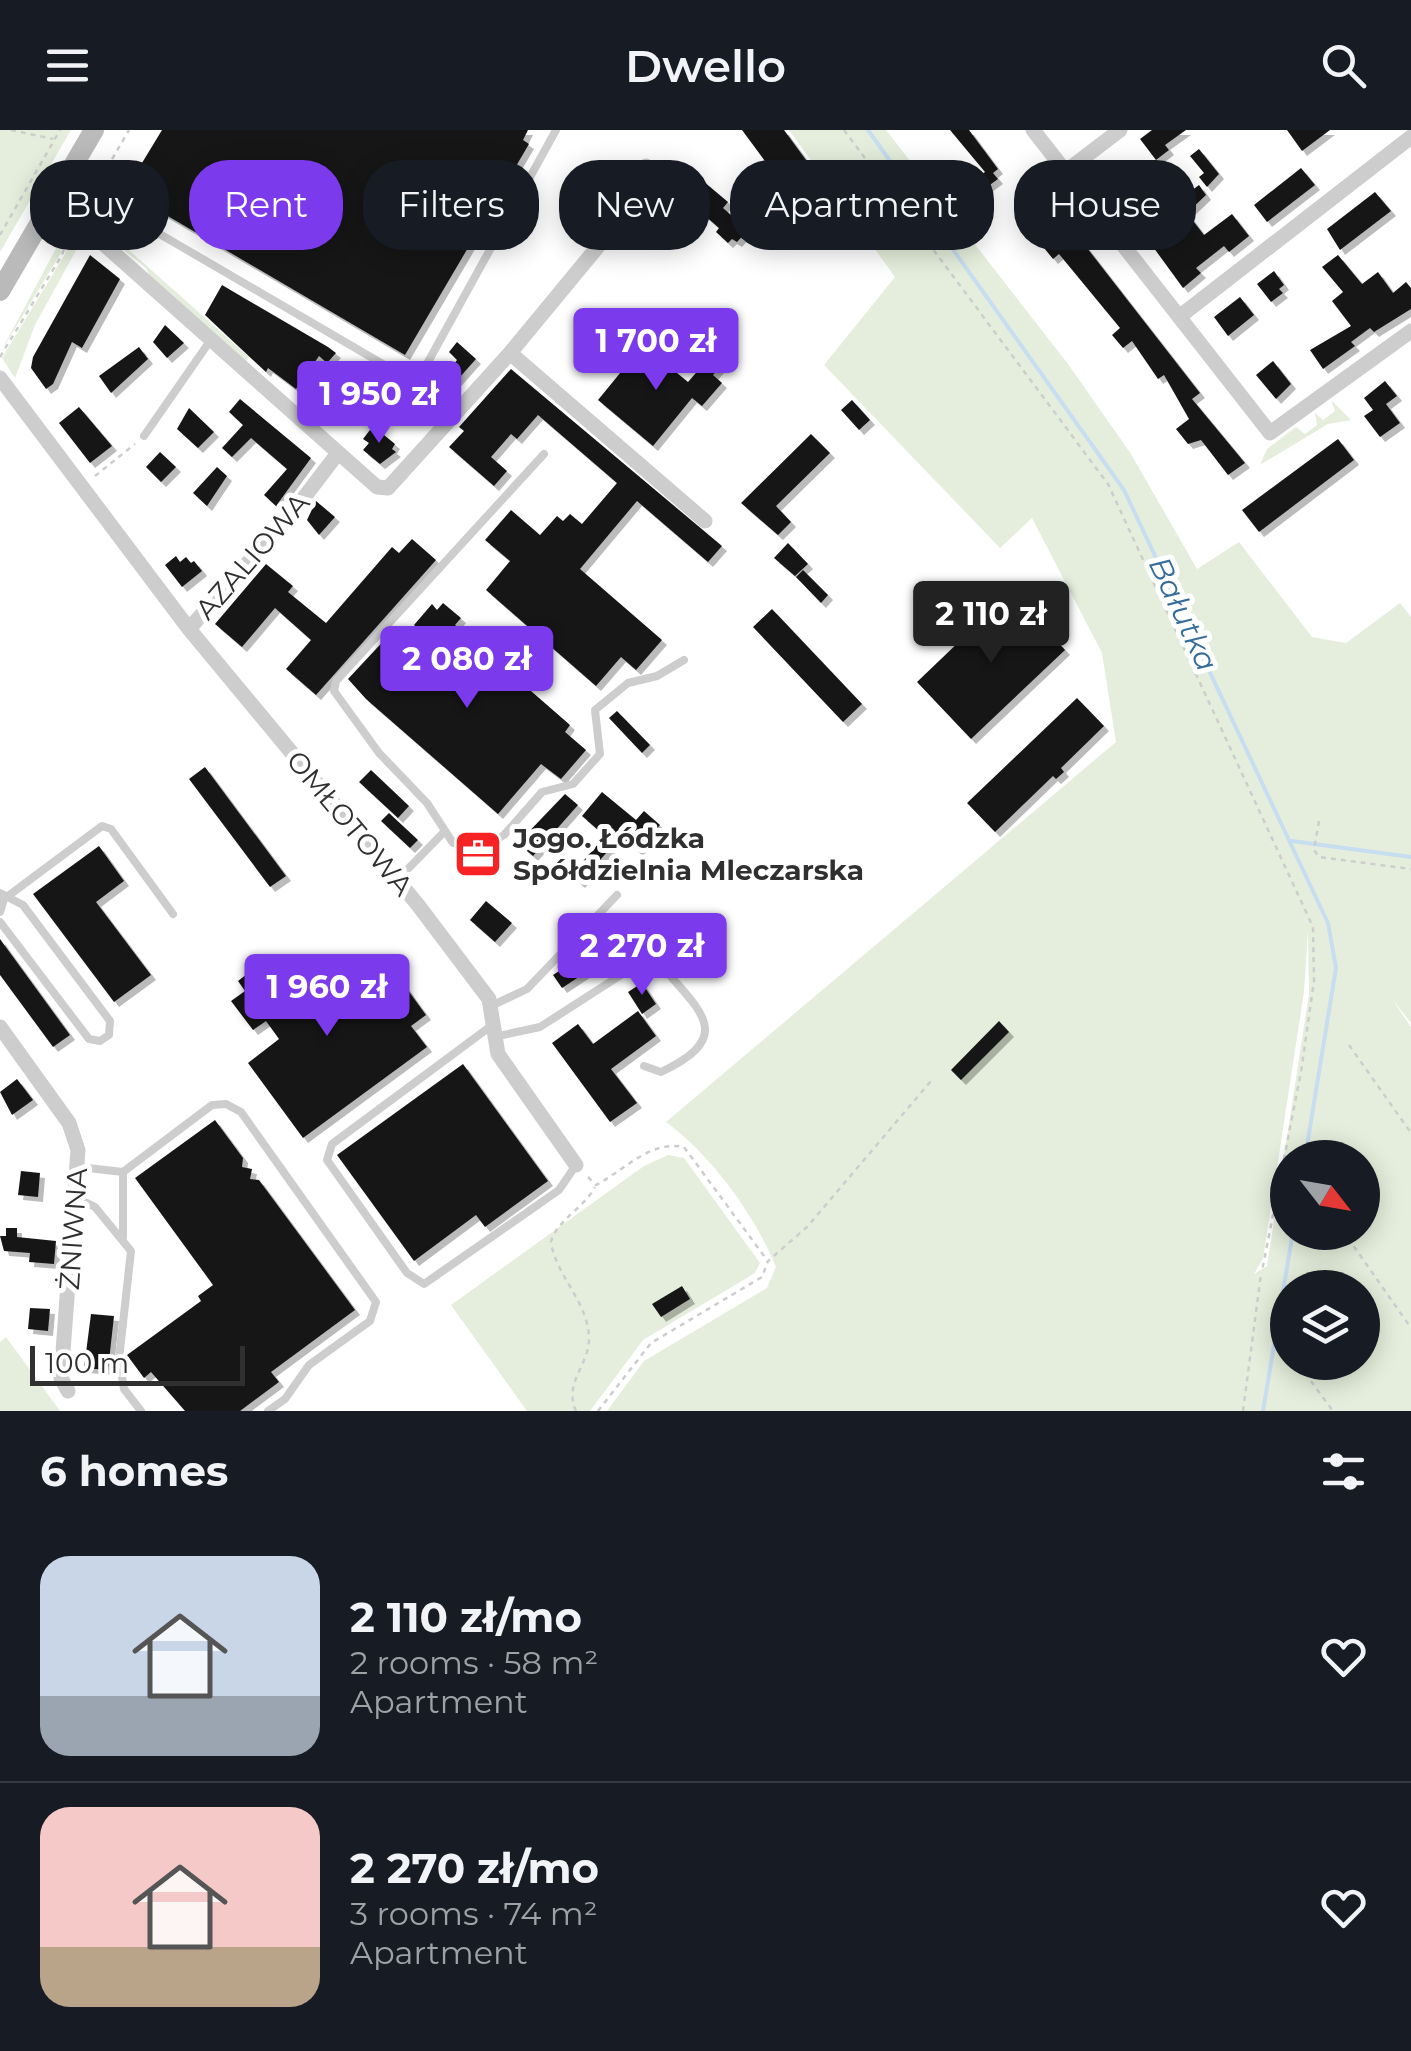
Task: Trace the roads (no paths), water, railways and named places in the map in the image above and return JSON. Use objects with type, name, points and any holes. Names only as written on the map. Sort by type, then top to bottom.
[{"type":"street","points":[[77,160],[94,130]]},
{"type":"street","points":[[1033,130],[1056,160]]},
{"type":"street","points":[[1081,160],[1120,130]]},
{"type":"street","points":[[1179,318],[1411,137]]},
{"type":"street","points":[[0,291],[30,240]]},
{"type":"street","points":[[111,250],[338,453],[378,487],[388,488],[595,250]]},
{"type":"street","points":[[1126,250],[1270,433],[1411,332]]},
{"type":"street","points":[[510,352],[705,521]]},
{"type":"street","name":"OMŁOTOWA","points":[[0,378],[190,629],[397,880],[490,1006],[498,1054],[576,1165]]},
{"type":"street","name":"AZALIOWA","points":[[190,629],[338,453]]},
{"type":"street","name":"ŻNIWNA","points":[[0,1028],[69,1123],[79,1167],[61,1378],[68,1391]]},
{"type":"lane","points":[[169,239],[405,377],[422,371],[556,130]]},
{"type":"lane","points":[[144,436],[211,340]]},
{"type":"lane","points":[[544,454],[334,686],[334,691],[371,743],[427,803],[453,843],[470,850],[488,848],[542,792],[573,784],[600,754],[595,710],[628,683],[657,676],[684,660]]},
{"type":"lane","points":[[0,912],[2,896],[106,826],[174,914]]},
{"type":"lane","points":[[397,880],[444,832]]},
{"type":"lane","points":[[0,922],[88,1038],[100,1041],[109,1035],[110,1021],[23,905],[2,896]]},
{"type":"lane","points":[[490,1006],[527,989],[617,896]]},
{"type":"lane","points":[[576,1165],[558,1190],[424,1284],[407,1274],[326,1160],[332,1144],[493,1031],[540,1027],[645,961],[659,964],[704,1014],[708,1030],[702,1044],[686,1060],[660,1072],[644,1066]]},
{"type":"lane","points":[[79,1167],[123,1172],[212,1105],[234,1107],[376,1302],[370,1321],[309,1365],[285,1398],[268,1411]]},
{"type":"lane","points":[[123,1172],[123,1238]]},
{"type":"lane","points":[[77,1198],[95,1207],[131,1251],[120,1351],[121,1382],[141,1411]]},
{"type":"waterway","name":"Bałutka","points":[[868,130],[1124,490],[1328,923],[1336,968],[1308,1140]]},
{"type":"waterway","points":[[1292,841],[1411,857]]},
{"type":"waterway","name":"Bałutka","points":[[1263,1411],[1290,1250]]},
{"type":"place","name":"Jogo. Łódzka Spółdzielnia Mleczarska","points":[[478,854]]}]
